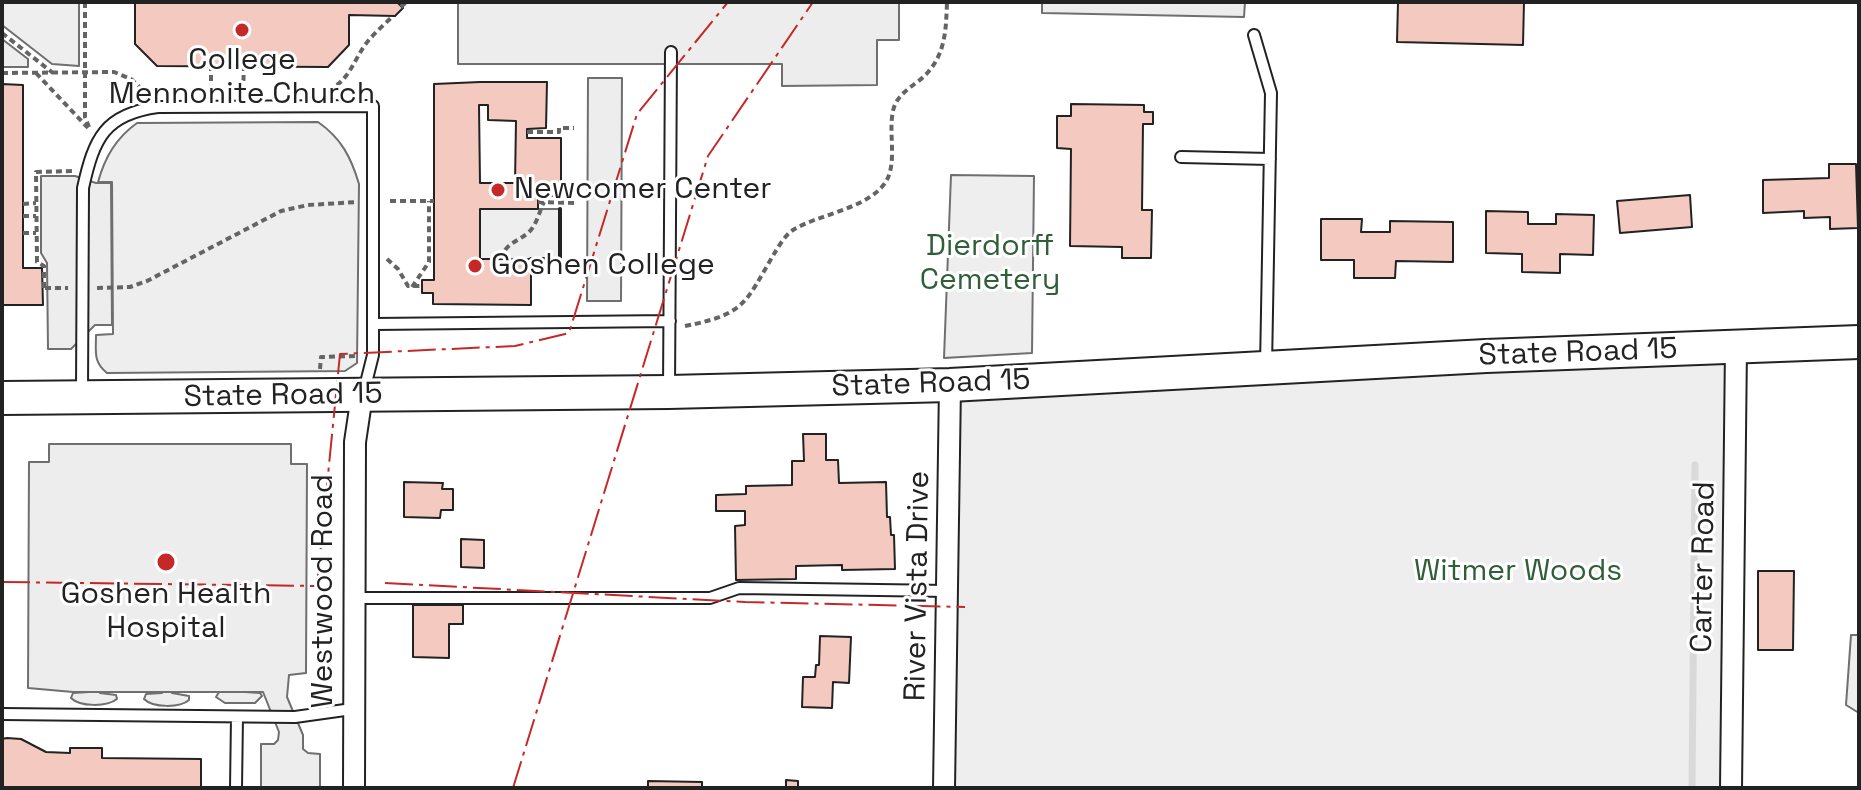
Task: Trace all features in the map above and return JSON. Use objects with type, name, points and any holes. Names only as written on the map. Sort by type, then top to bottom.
[{"type":"main road","name":"State Road 15","points":[[2,398],[669,392],[950,385],[1859,342]]},
{"type":"street","name":"Carter Road","points":[[1731,788],[1736,347]]},
{"type":"street","name":"River Vista Drive","points":[[944,788],[950,385]]},
{"type":"street","name":"Westwood Road","points":[[354,788],[355,442],[362,395]]},
{"type":"lane","points":[[1254,35],[1271,93],[1266,368]]},
{"type":"lane","points":[[669,392],[671,52]]},
{"type":"lane","points":[[82,398],[83,188],[88,164],[98,141],[114,120],[135,110],[158,107],[373,106],[373,355],[362,395]]},
{"type":"lane","points":[[1181,157],[1270,159]]},
{"type":"lane","points":[[374,324],[670,325]]},
{"type":"lane","points":[[353,598],[710,598],[739,588],[948,591]]},
{"type":"lane","points":[[2,714],[295,717],[352,709]]},
{"type":"lane","points":[[236,788],[237,717]]},
{"type":"path","points":[[85,2],[85,117],[90,130]]},
{"type":"path","points":[[670,325],[707,321],[737,309],[749,299],[790,232],[866,199],[886,181],[890,169],[896,100],[928,73],[936,61],[945,42],[947,2]]},
{"type":"path","points":[[316,91],[339,85],[366,43],[393,16]]},
{"type":"path","points":[[2,33],[53,73]]},
{"type":"path","points":[[211,66],[211,91],[222,91]]},
{"type":"path","points":[[232,91],[243,91],[244,66]]},
{"type":"path","points":[[2,73],[123,74],[145,92]]},
{"type":"path","points":[[36,73],[90,130]]},
{"type":"path","points":[[136,95],[153,90]]},
{"type":"path","points":[[90,130],[100,118]]},
{"type":"path","points":[[527,132],[559,132],[559,128],[574,128]]},
{"type":"path","points":[[75,157],[72,172],[36,172],[37,262],[44,266],[43,288],[130,287],[281,211],[308,205],[432,201],[429,262],[412,287]]},
{"type":"path","points":[[501,259],[504,249],[528,233],[537,222],[541,202],[574,203]]},
{"type":"path","points":[[23,204],[36,203]]},
{"type":"path","points":[[23,216],[36,216]]},
{"type":"path","points":[[23,233],[36,233]]},
{"type":"path","points":[[386,257],[398,269],[405,284],[422,286]]},
{"type":"path","points":[[320,372],[321,357],[359,356]]},
{"type":"green space","points":[[2,2],[79,2],[79,66],[52,64],[2,25]]},
{"type":"green space","points":[[2,39],[28,59],[28,67],[2,67]]},
{"type":"green space","points":[[318,122],[344,149],[359,184],[357,363],[345,371],[107,373],[97,361],[96,335],[113,334],[112,182],[98,182],[117,142],[137,123]]},
{"type":"green space","name":"Dierdorff Cemetery","points":[[951,175],[1034,176],[1032,353],[944,358]]},
{"type":"green space","points":[[480,209],[560,209],[560,259],[480,259]]},
{"type":"green space","name":"Witmer Woods","points":[[1736,347],[1731,788],[944,788],[950,385]]},
{"type":"green space","points":[[89,499],[100,500],[100,693],[116,695],[117,699],[94,705],[71,698],[73,693],[89,692]]},
{"type":"green space","points":[[246,499],[245,692],[260,693],[262,696],[255,703],[225,703],[216,697],[219,692],[234,692]]},
{"type":"green space","points":[[162,500],[173,500],[172,693],[189,696],[185,703],[166,706],[144,699],[146,694],[162,693]]},
{"type":"green space","points":[[1851,635],[1859,635],[1859,713],[1846,705]]},
{"type":"shaded area","points":[[458,2],[899,2],[899,40],[877,40],[877,85],[782,86],[782,64],[458,64]]},
{"type":"shaded area","points":[[1042,2],[1245,2],[1244,17],[1042,13]]},
{"type":"shaded area","points":[[588,78],[622,78],[621,301],[587,301]]},
{"type":"shaded area","points":[[41,176],[75,176],[96,183],[111,183],[112,325],[95,325],[71,349],[48,349],[47,263],[41,253]]},
{"type":"shaded area","name":"Goshen Health Hospital","points":[[49,444],[291,444],[291,464],[307,464],[306,673],[289,675],[287,697],[303,735],[303,749],[308,753],[320,754],[320,788],[261,788],[261,744],[274,744],[279,732],[263,692],[73,692],[28,688],[29,462],[49,462]]},
{"type":"building","name":"College Mennonite Church","points":[[135,2],[397,2],[403,8],[395,16],[349,15],[349,45],[328,67],[157,66],[135,44]]},
{"type":"building","points":[[1398,2],[1524,2],[1523,45],[1397,42]]},
{"type":"building","name":"Newcomer Center","points":[[547,82],[546,128],[527,129],[527,138],[561,138],[561,196],[538,196],[538,209],[480,209],[480,259],[531,259],[531,305],[433,304],[433,293],[422,293],[422,280],[434,280],[434,84]],"holes":[[[479,105],[488,105],[488,120],[516,121],[515,183],[480,183]]]},
{"type":"building","points":[[2,84],[23,85],[23,268],[42,268],[43,305],[2,305]]},
{"type":"building","points":[[1071,104],[1144,105],[1144,112],[1153,112],[1153,124],[1143,124],[1142,210],[1152,210],[1151,258],[1122,258],[1122,247],[1070,246],[1071,149],[1057,148],[1057,116],[1071,116]]},
{"type":"building","points":[[1829,164],[1856,164],[1858,228],[1830,229],[1830,217],[1804,218],[1804,211],[1763,213],[1763,180],[1829,178]]},
{"type":"building","points":[[1690,195],[1692,227],[1620,233],[1617,201]]},
{"type":"building","points":[[1486,211],[1528,212],[1528,224],[1556,224],[1556,214],[1594,215],[1593,255],[1560,254],[1560,273],[1522,272],[1522,254],[1486,253]]},
{"type":"building","points":[[1321,219],[1362,219],[1361,232],[1390,232],[1390,221],[1453,222],[1453,262],[1396,261],[1395,278],[1354,278],[1354,260],[1321,260]]},
{"type":"building","points":[[803,434],[826,434],[826,460],[838,460],[839,483],[886,482],[887,517],[890,517],[891,535],[894,535],[895,569],[842,570],[842,565],[796,566],[796,579],[736,580],[735,526],[745,525],[745,511],[716,511],[716,495],[746,494],[746,486],[792,485],[792,461],[804,461]]},
{"type":"building","points":[[404,482],[443,483],[442,489],[453,489],[453,510],[441,510],[440,518],[404,517]]},
{"type":"building","points":[[461,539],[484,540],[484,568],[461,567]]},
{"type":"building","points":[[1758,571],[1794,571],[1793,650],[1758,650]]},
{"type":"building","points":[[413,605],[463,605],[463,624],[449,624],[449,658],[413,657]]},
{"type":"building","points":[[820,636],[851,637],[849,683],[833,682],[832,708],[802,707],[803,677],[815,677],[816,665],[819,665]]},
{"type":"building","points":[[2,739],[21,739],[46,752],[70,753],[70,748],[102,748],[102,758],[201,759],[201,788],[2,788]]},
{"type":"building","points":[[786,780],[798,781],[798,788],[786,788]]},
{"type":"building","points":[[648,781],[702,782],[702,788],[648,788]]},
{"type":"waterway","points":[[1692,788],[1695,465]]},
{"type":"wall","points":[[531,259],[560,259],[560,209]]},
{"type":"power","points":[[2,582],[317,586],[340,354],[515,346],[569,333],[637,114],[728,2]]},
{"type":"power","points":[[513,788],[708,156],[813,2]]},
{"type":"power","points":[[385,583],[745,602],[965,607]]},
{"type":"place","name":"College Mennonite Church","points":[[242,30]]},
{"type":"place","name":"Newcomer Center","points":[[498,190]]},
{"type":"place","name":"Goshen College","points":[[475,266]]},
{"type":"place","name":"Goshen Health Hospital","points":[[166,562]]}]
